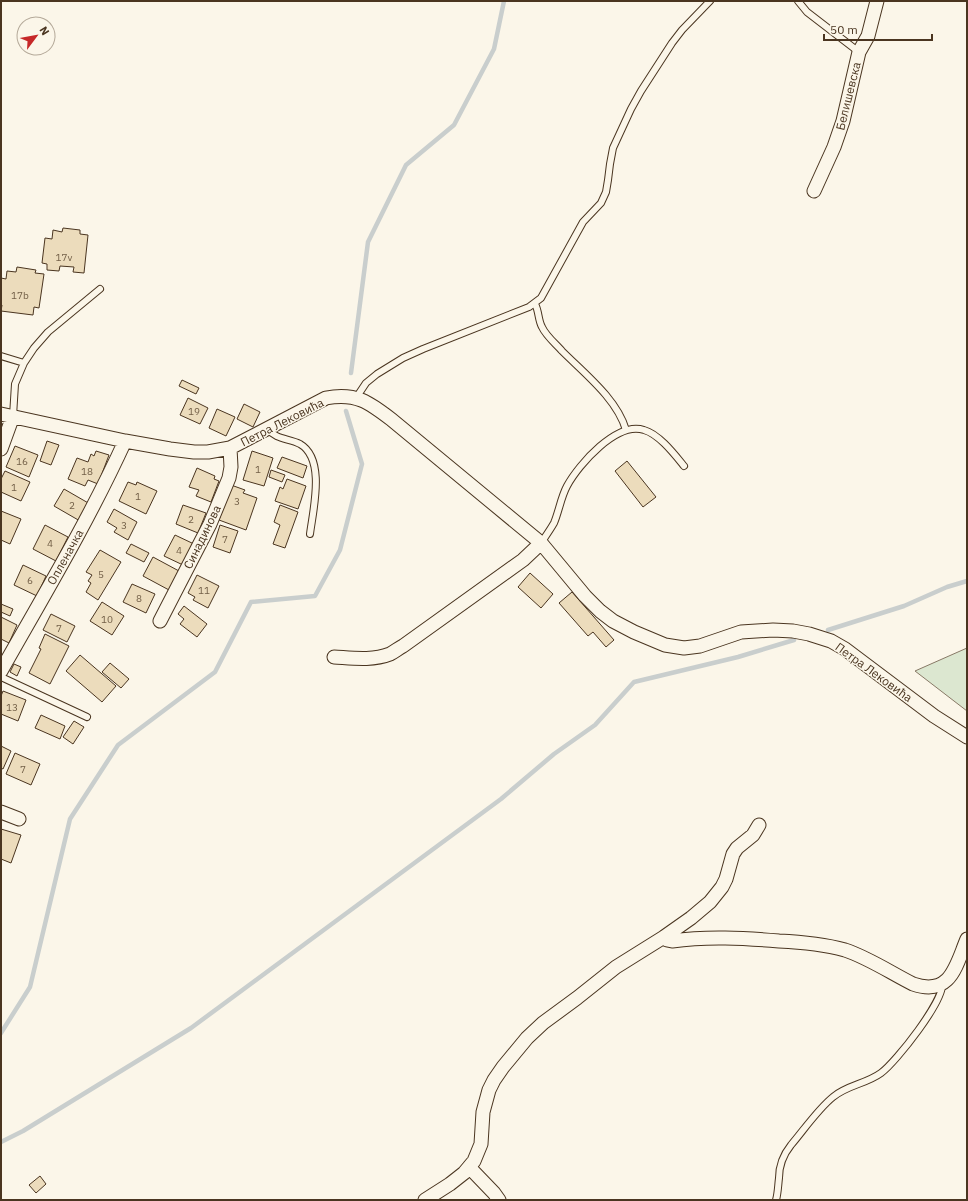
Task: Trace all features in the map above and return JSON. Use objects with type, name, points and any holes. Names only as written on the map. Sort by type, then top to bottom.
[{"type":"street","name":"Белишевска","points":[[814,191],[834,147],[843,120],[859,52],[868,36],[877,1]]},
{"type":"street","name":"Петра Лековића","points":[[7,415],[170,450],[208,452],[230,448],[326,398],[336,396],[356,398],[371,404],[392,420],[541,544],[585,596],[613,621],[665,645],[684,648],[700,646],[741,632],[773,630],[793,631],[832,641],[845,649],[934,716],[967,736]]},
{"type":"street","points":[[1,449],[7,415]]},
{"type":"street","name":"Опленачка","points":[[1,671],[66,556],[110,473],[125,441]]},
{"type":"street","name":"Синадинова","points":[[160,621],[210,524],[229,478],[232,458],[230,448]]},
{"type":"street","points":[[334,656],[363,658],[390,654],[522,560],[541,544]]},
{"type":"street","points":[[1,812],[19,819]]},
{"type":"street","points":[[425,1200],[450,1184],[469,1167],[478,1154],[481,1144],[483,1112],[489,1090],[494,1080],[512,1055],[527,1038],[543,1023],[577,998],[616,966],[664,937],[691,918],[717,895],[726,879],[733,854],[752,835],[759,825]]},
{"type":"street","points":[[664,937],[667,940],[701,938],[775,940],[827,946],[860,956],[913,984],[928,987],[942,983],[953,973],[967,940]]},
{"type":"street","points":[[469,1167],[499,1200]]},
{"type":"lane","points":[[356,398],[366,383],[377,374],[403,358],[424,348],[529,307],[541,298],[550,279],[583,222],[601,203],[606,192],[614,148],[641,91],[672,43],[710,1]]},
{"type":"lane","points":[[798,1],[807,12],[859,52]]},
{"type":"lane","points":[[7,415],[15,384],[24,363],[34,348],[48,332],[100,289]]},
{"type":"lane","points":[[535,304],[538,309],[542,328],[555,344],[608,397],[619,412],[626,430]]},
{"type":"lane","points":[[1,356],[24,363]]},
{"type":"lane","points":[[268,429],[276,437],[301,445],[309,452],[314,460],[317,479],[310,534]]},
{"type":"lane","points":[[541,544],[554,522],[562,497],[574,474],[594,451],[618,433],[626,430],[645,430],[655,436],[684,466]]},
{"type":"lane","points":[[1,677],[87,717]]},
{"type":"lane","points":[[776,1200],[779,1187],[779,1169],[785,1152],[832,1098],[841,1091],[872,1079],[881,1073],[900,1055],[909,1044],[941,992],[942,983]]},
{"type":"green space","points":[[967,648],[967,711],[915,671]]},
{"type":"building","points":[[63,228],[80,230],[80,234],[88,235],[84,273],[73,272],[74,267],[60,266],[59,271],[47,270],[47,264],[42,263],[45,238],[52,239],[53,230],[62,232]]},
{"type":"building","points":[[17,267],[36,270],[35,273],[44,274],[39,308],[34,307],[33,315],[1,311],[1,278],[6,279],[7,271],[16,272]]},
{"type":"building","points":[[182,380],[199,388],[196,394],[179,386]]},
{"type":"building","points":[[188,398],[208,408],[200,424],[180,415]]},
{"type":"building","points":[[244,404],[260,412],[253,427],[237,419]]},
{"type":"building","points":[[217,409],[235,417],[226,436],[209,428]]},
{"type":"building","points":[[47,441],[59,445],[51,465],[40,461]]},
{"type":"building","points":[[15,446],[38,455],[29,477],[6,467]]},
{"type":"building","points":[[96,451],[109,455],[98,484],[88,480],[85,486],[68,479],[77,458],[88,462],[91,454],[94,456]]},
{"type":"building","points":[[252,451],[273,458],[264,486],[243,480]]},
{"type":"building","points":[[282,457],[307,466],[303,478],[277,468]]},
{"type":"building","points":[[627,461],[656,497],[643,507],[615,471]]},
{"type":"building","points":[[197,468],[215,476],[214,479],[219,481],[211,502],[196,496],[199,490],[189,487]]},
{"type":"building","points":[[271,470],[285,475],[282,482],[269,477]]},
{"type":"building","points":[[5,471],[30,482],[21,501],[1,492],[1,479]]},
{"type":"building","points":[[287,479],[306,486],[298,509],[275,501],[280,487],[283,489]]},
{"type":"building","points":[[128,482],[136,485],[137,482],[157,491],[146,514],[119,501]]},
{"type":"building","points":[[231,485],[245,490],[243,493],[257,498],[246,530],[219,520]]},
{"type":"building","points":[[64,489],[90,504],[80,521],[54,506]]},
{"type":"building","points":[[183,505],[206,513],[198,533],[176,524]]},
{"type":"building","points":[[280,505],[298,512],[285,548],[273,544],[280,525],[274,522]]},
{"type":"building","points":[[114,509],[137,522],[128,540],[114,532],[117,528],[107,522]]},
{"type":"building","points":[[1,511],[21,519],[10,544],[1,540]]},
{"type":"building","points":[[45,525],[68,537],[56,561],[33,549]]},
{"type":"building","points":[[220,525],[238,531],[230,553],[213,547]]},
{"type":"building","points":[[175,535],[194,544],[183,565],[164,556]]},
{"type":"building","points":[[131,544],[149,553],[144,562],[126,553]]},
{"type":"building","points":[[100,550],[121,562],[98,600],[86,592],[91,583],[88,581],[92,575],[86,572]]},
{"type":"building","points":[[153,557],[179,571],[169,590],[143,576]]},
{"type":"building","points":[[23,565],[46,576],[37,596],[14,585]]},
{"type":"building","points":[[530,573],[553,594],[541,608],[518,587]]},
{"type":"building","points":[[197,575],[219,586],[208,608],[193,600],[195,597],[188,593]]},
{"type":"building","points":[[132,584],[155,594],[146,613],[123,602]]},
{"type":"building","points":[[572,592],[614,640],[606,647],[593,632],[588,636],[559,603]]},
{"type":"building","points":[[102,602],[124,616],[112,635],[90,621]]},
{"type":"building","points":[[1,604],[13,609],[10,616],[1,612]]},
{"type":"building","points":[[184,606],[207,624],[197,637],[180,624],[184,619],[178,614]]},
{"type":"building","points":[[51,614],[75,626],[67,642],[43,630]]},
{"type":"building","points":[[1,617],[17,625],[9,643],[1,639]]},
{"type":"building","points":[[45,634],[69,646],[50,684],[29,673],[41,649],[39,648]]},
{"type":"building","points":[[80,655],[116,686],[102,702],[66,671]]},
{"type":"building","points":[[110,663],[129,679],[121,688],[102,672]]},
{"type":"building","points":[[14,664],[21,667],[17,676],[10,672]]},
{"type":"building","points":[[3,691],[26,700],[18,721],[1,714],[1,696]]},
{"type":"building","points":[[41,715],[65,726],[60,739],[35,728]]},
{"type":"building","points":[[74,721],[84,727],[73,744],[63,737]]},
{"type":"building","points":[[1,746],[11,751],[3,769],[1,768]]},
{"type":"building","points":[[15,753],[40,764],[31,785],[6,774]]},
{"type":"building","points":[[1,829],[21,835],[11,863],[1,859]]},
{"type":"building","points":[[40,1176],[46,1184],[36,1193],[29,1185]]},
{"type":"waterway","points":[[351,373],[368,242],[406,165],[454,125],[494,49],[504,1]]},
{"type":"waterway","points":[[1,1033],[30,987],[70,819],[118,745],[215,672],[251,602],[315,596],[340,550],[362,464],[346,411]]},
{"type":"waterway","points":[[828,630],[904,606],[947,587],[967,581]]},
{"type":"waterway","points":[[1,1142],[23,1131],[191,1028],[501,799],[554,754],[595,725],[634,682],[738,657],[794,640]]}]
